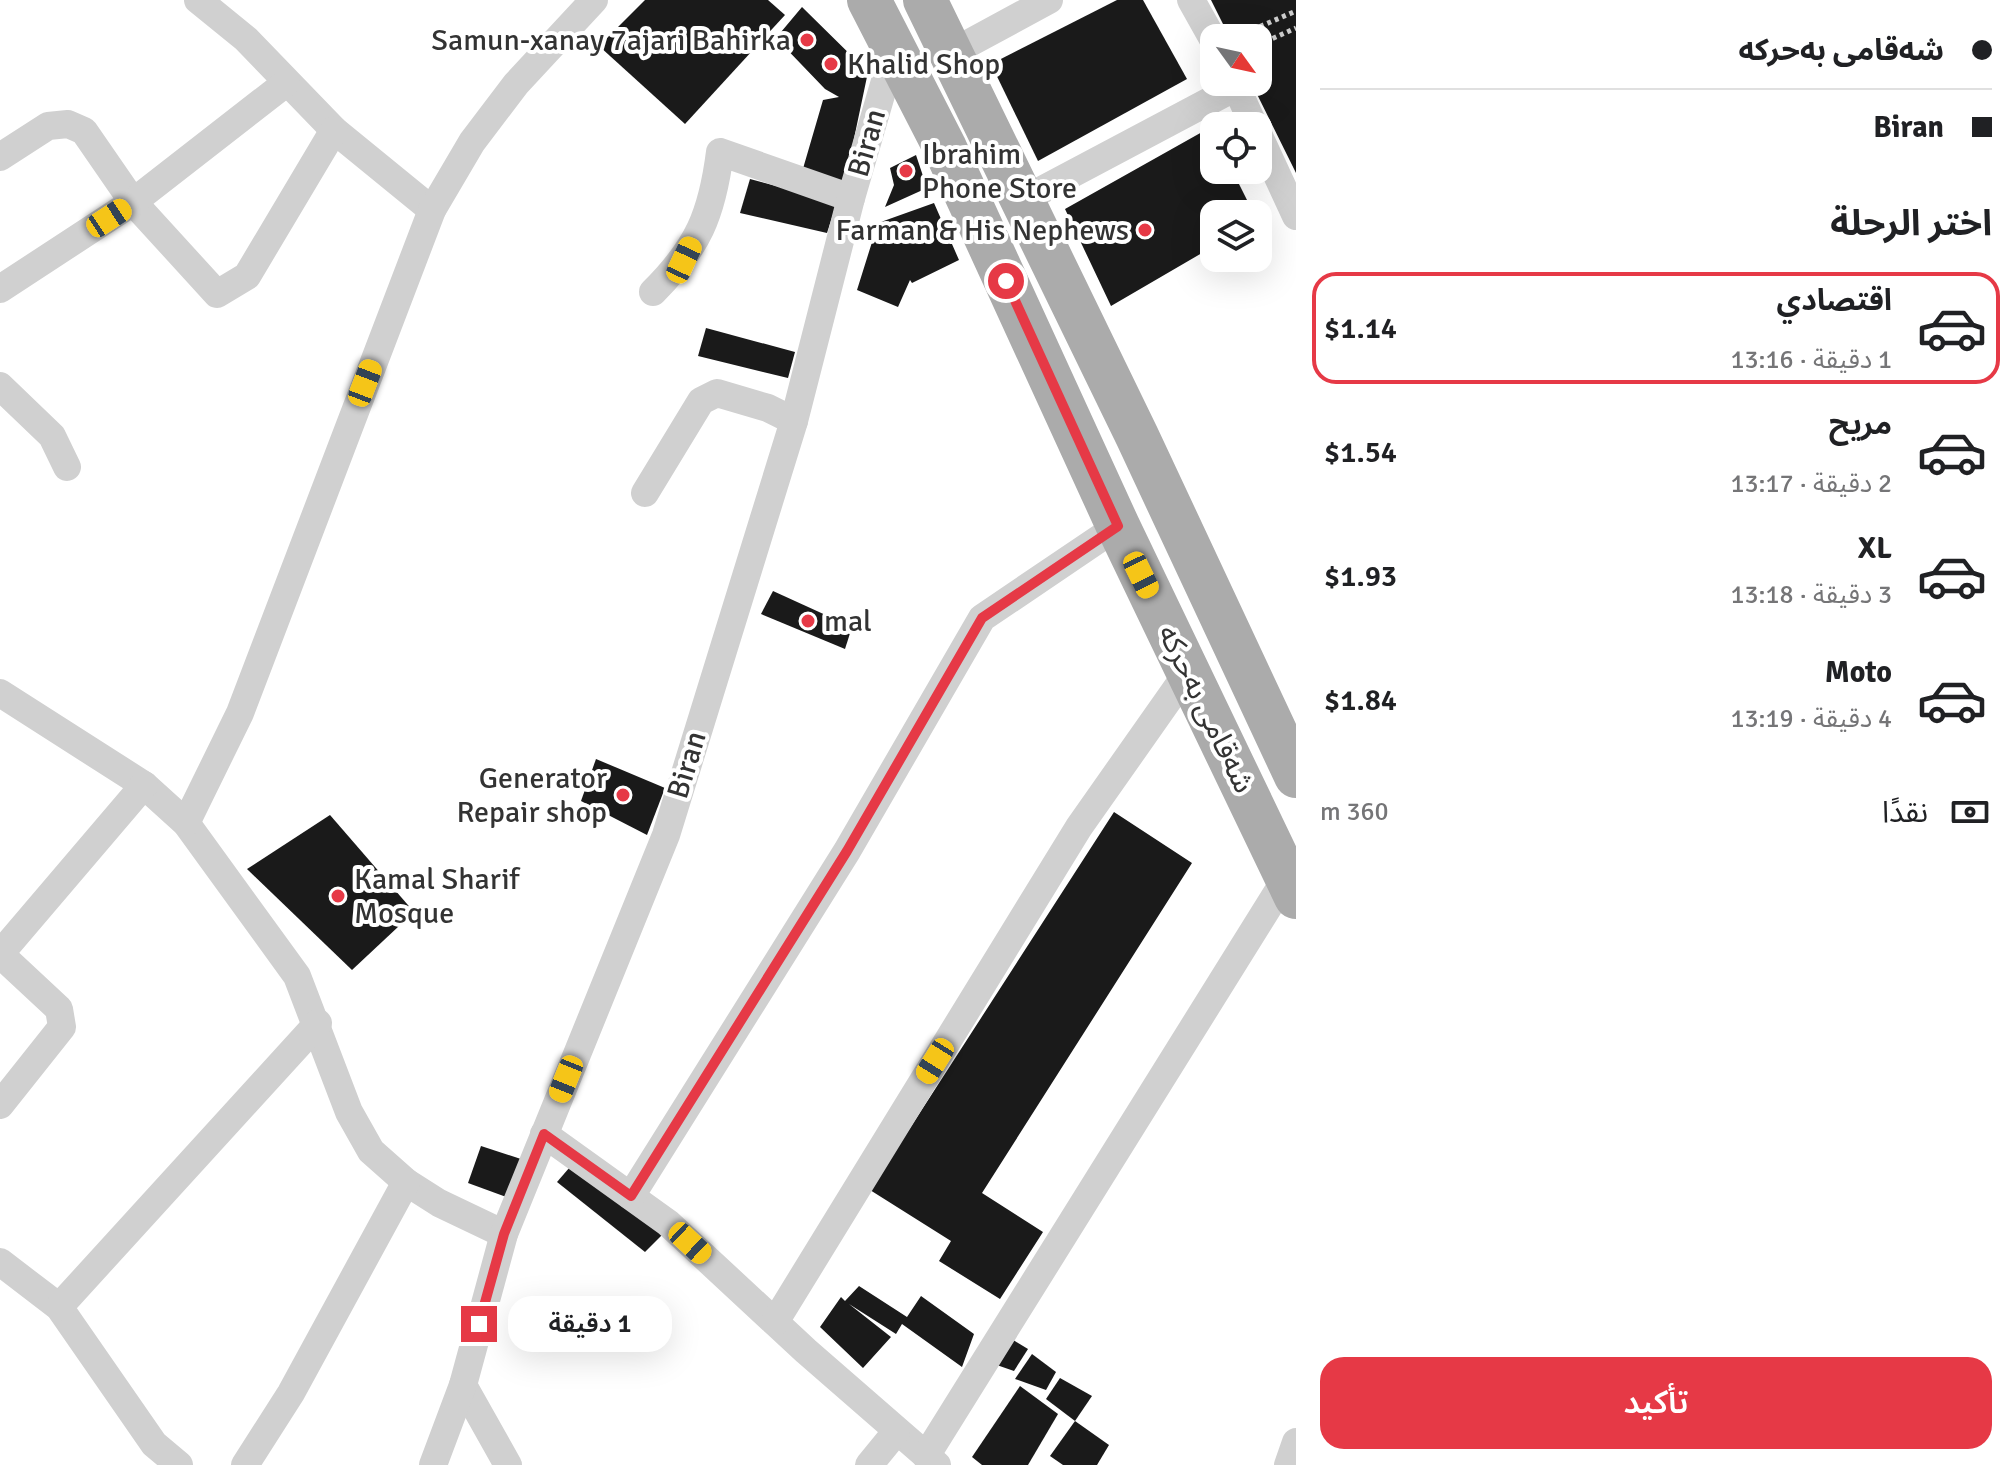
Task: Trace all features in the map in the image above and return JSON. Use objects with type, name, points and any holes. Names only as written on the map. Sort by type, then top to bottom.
[{"type":"main road","name":"شەقامی بەحرکە","points":[[869,0],[944,146],[1118,526],[1291,887]]},
{"type":"main road","name":"شەقامی بەحرکە","points":[[925,0],[1291,752]]},
{"type":"main road","points":[[944,146],[958,150],[974,148],[983,142],[987,122]]},
{"type":"street","points":[[198,0],[246,39],[334,130],[432,210]]},
{"type":"street","points":[[186,823],[240,713],[432,210],[481,130],[516,84],[594,0]]},
{"type":"street","points":[[951,53],[1049,0]]},
{"type":"street","points":[[1191,0],[1204,24]]},
{"type":"street","name":"Biran","points":[[433,1465],[463,1385],[504,1234],[666,835],[794,421],[851,198],[894,50]]},
{"type":"street","points":[[0,289],[133,202],[286,83]]},
{"type":"street","points":[[1023,200],[1215,96]]},
{"type":"street","points":[[0,157],[48,126],[68,124],[84,131],[133,202],[217,294],[247,276],[334,130]]},
{"type":"street","points":[[653,292],[684,260],[714,197],[720,152],[851,198]]},
{"type":"street","points":[[1272,161],[1293,202]]},
{"type":"street","points":[[0,386],[52,436],[67,467]]},
{"type":"street","points":[[645,493],[701,401],[717,393],[768,408],[794,421]]},
{"type":"street","points":[[631,1196],[847,851],[982,618],[1118,526]]},
{"type":"street","points":[[775,1322],[1079,827],[1188,672]]},
{"type":"street","points":[[0,693],[144,785],[186,823],[297,976],[318,1023],[349,1112],[371,1151],[406,1182],[439,1203],[504,1234]]},
{"type":"street","points":[[0,1105],[62,1027],[59,1009],[0,954],[144,785]]},
{"type":"street","points":[[544,1134],[668,1223],[931,1461],[1291,887]]},
{"type":"street","points":[[59,1307],[318,1023]]},
{"type":"street","points":[[245,1465],[291,1393],[406,1182]]},
{"type":"street","points":[[0,1262],[59,1307],[154,1444],[179,1465]]},
{"type":"street","points":[[463,1385],[508,1465]]},
{"type":"street","points":[[869,1465],[896,1432]]},
{"type":"street","points":[[1288,1465],[1296,1442]]},
{"type":"path","points":[[1266,24],[1296,11]]},
{"type":"path","points":[[1272,39],[1296,28]]},
{"type":"building","points":[[645,0],[768,0],[785,15],[685,124],[599,46]]},
{"type":"building","points":[[1117,0],[1143,0],[1187,79],[1038,161],[991,64]]},
{"type":"building","points":[[1211,0],[1296,0],[1296,173],[1272,124],[1272,112],[1266,112],[1258,96],[1272,96],[1272,24],[1223,24]]},
{"type":"building","points":[[802,7],[868,72],[844,186],[802,172],[823,100],[839,97],[825,89],[776,38]]},
{"type":"building","name":"Farman & His Nephews","points":[[1200,133],[1200,184],[1239,184],[1247,200],[1200,200],[1200,254],[1111,306],[1065,209]]},
{"type":"building","points":[[916,155],[927,188],[885,207],[894,185],[890,168]]},
{"type":"building","points":[[750,179],[837,202],[827,233],[740,213]]},
{"type":"building","points":[[934,203],[959,260],[912,283],[910,280],[898,307],[857,290],[878,223]]},
{"type":"building","points":[[706,328],[795,352],[788,378],[698,356]]},
{"type":"building","name":"mal","points":[[773,591],[852,627],[845,649],[761,614]]},
{"type":"building","name":"Generator Repair shop","points":[[596,759],[665,788],[647,835],[581,801]]},
{"type":"building","points":[[1114,812],[1192,863],[982,1193],[1043,1232],[1000,1299],[939,1261],[951,1241],[870,1190]]},
{"type":"building","name":"Kamal Sharif Mosque","points":[[330,815],[414,912],[352,970],[247,869]]},
{"type":"building","points":[[481,1146],[524,1160],[509,1198],[468,1183]]},
{"type":"building","points":[[576,1160],[664,1233],[645,1252],[557,1182]]},
{"type":"building","points":[[859,1286],[907,1317],[921,1296],[974,1334],[962,1367],[902,1324],[896,1334],[849,1304],[891,1337],[863,1368],[820,1327],[841,1297],[845,1301]]},
{"type":"building","points":[[1010,1338],[1028,1349],[1014,1371],[991,1363]]},
{"type":"building","points":[[1032,1354],[1056,1372],[1046,1390],[1015,1379]]},
{"type":"building","points":[[1060,1378],[1092,1396],[1075,1421],[1046,1399]]},
{"type":"building","points":[[1020,1386],[1058,1414],[1028,1465],[982,1465],[972,1457]]},
{"type":"building","points":[[1075,1421],[1109,1445],[1097,1465],[1063,1465],[1050,1456]]},
{"type":"place","name":"Samun-xanay 7ajari Bahirka","points":[[807,40]]},
{"type":"place","name":"Khalid Shop","points":[[831,64]]},
{"type":"place","name":"Ibrahim Phone Store","points":[[906,171]]},
{"type":"place","name":"Farman & His Nephews","points":[[1145,230]]},
{"type":"place","name":"mal","points":[[808,621]]},
{"type":"place","name":"Generator Repair shop","points":[[623,795]]},
{"type":"place","name":"Kamal Sharif Mosque","points":[[338,896]]},
{"type":"route","points":[[479,1324],[504,1234],[544,1134],[631,1196],[847,851],[982,618],[1118,526],[1006,281]]}]
